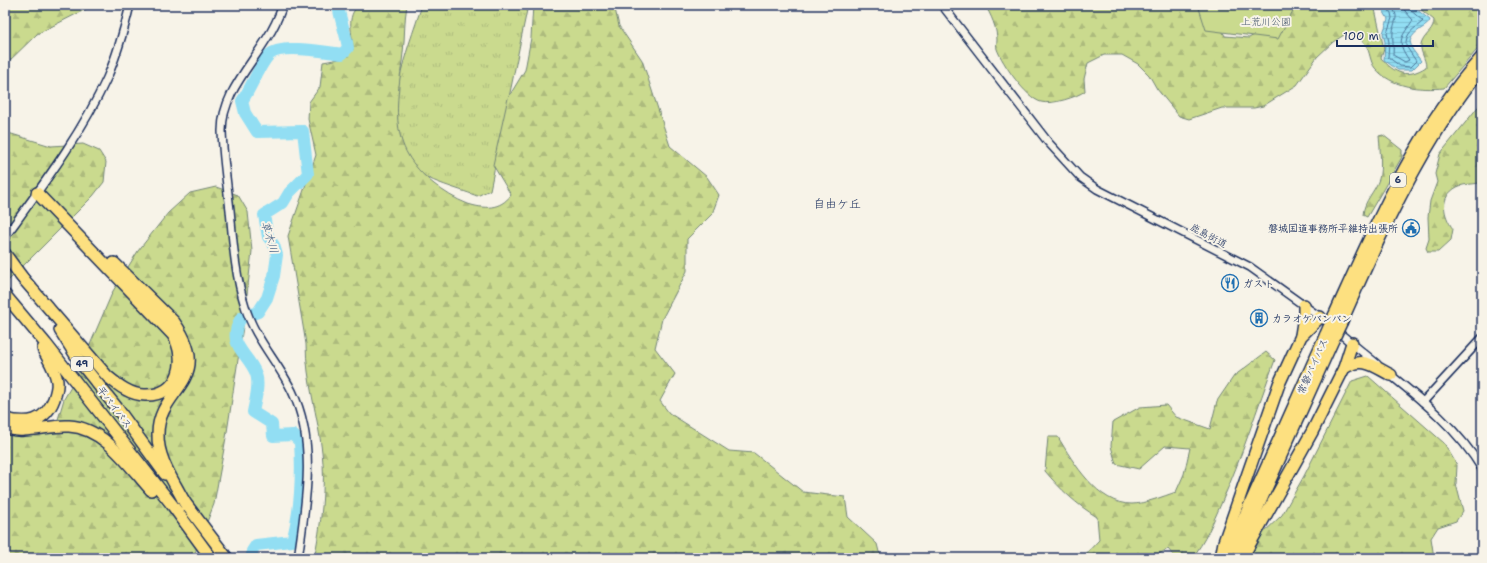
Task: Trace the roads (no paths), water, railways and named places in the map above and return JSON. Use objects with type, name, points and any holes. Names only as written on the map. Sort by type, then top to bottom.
[{"type":"highway","name":"常磐バイパス","points":[[1236,558],[1338,318],[1404,169],[1450,96],[1482,57]]},
{"type":"highway","name":"常磐バイパス","points":[[1338,318],[1419,160],[1453,106],[1482,69]]},
{"type":"highway","points":[[18,272],[107,376],[120,388],[144,395],[155,394],[164,390],[175,381],[179,371],[180,359],[179,346],[173,335],[37,192]]},
{"type":"highway","points":[[37,192],[52,201],[174,322],[182,334],[188,347],[189,364],[186,377],[159,422],[157,435],[160,451],[186,505]]},
{"type":"highway","name":"平バイパス","points":[[5,254],[61,332],[80,362],[117,408],[186,505],[227,558]]},
{"type":"highway","name":"平バイパス","points":[[5,295],[173,506],[208,555]]},
{"type":"highway","points":[[1221,558],[1224,542],[1271,406],[1301,336],[1304,305]]},
{"type":"highway","points":[[5,419],[20,422],[32,421],[45,414],[52,405],[56,392],[57,381],[51,364],[16,308]]},
{"type":"highway","points":[[1301,336],[1320,317]]},
{"type":"highway","name":"常磐バイパス","points":[[1226,558],[1330,337]]},
{"type":"highway","points":[[1242,558],[1312,432],[1344,368],[1352,343]]},
{"type":"highway","points":[[1344,368],[1354,362],[1365,362],[1391,375]]},
{"type":"highway","points":[[5,428],[23,430],[50,426],[70,426],[89,430],[104,440],[117,453],[208,555]]},
{"type":"street","points":[[5,237],[79,130],[99,94],[121,41],[130,5]]},
{"type":"street","points":[[283,5],[267,38],[233,90],[222,125],[239,288],[252,324],[263,345],[292,390],[300,409],[305,429],[308,448],[298,558]]},
{"type":"street","name":"鹿島街道","points":[[942,5],[1048,142],[1080,177],[1098,189],[1250,267],[1304,305],[1424,402],[1458,435],[1473,454],[1482,469]]},
{"type":"street","points":[[1424,402],[1482,338]]},
{"type":"water","points":[[1380,5],[1411,5],[1430,20],[1427,25],[1415,33],[1410,41],[1412,49],[1421,61],[1412,70],[1398,70],[1384,60],[1385,42],[1383,33],[1388,19]]},
{"type":"waterway","name":"草木川","points":[[252,558],[252,551],[256,545],[292,541],[300,492],[300,442],[293,435],[273,436],[272,424],[253,412],[257,393],[257,378],[252,366],[240,348],[235,335],[241,318],[258,312],[267,298],[274,276],[277,255],[274,245],[268,237],[264,215],[283,203],[289,193],[308,174],[303,131],[257,132],[245,113],[242,101],[265,60],[275,51],[304,49],[342,54],[348,48],[338,5]]},
{"type":"place","name":"磐城国道事務所平維持出張所","points":[[1411,228]]},
{"type":"place","name":"ガスト","points":[[1230,283]]},
{"type":"place","name":"カラオケバンバン","points":[[1259,318]]},
{"type":"district","name":"自由ケ丘","points":[[837,204]]},
{"type":"park label","name":"上荒川公園","points":[[1266,21]]}]
